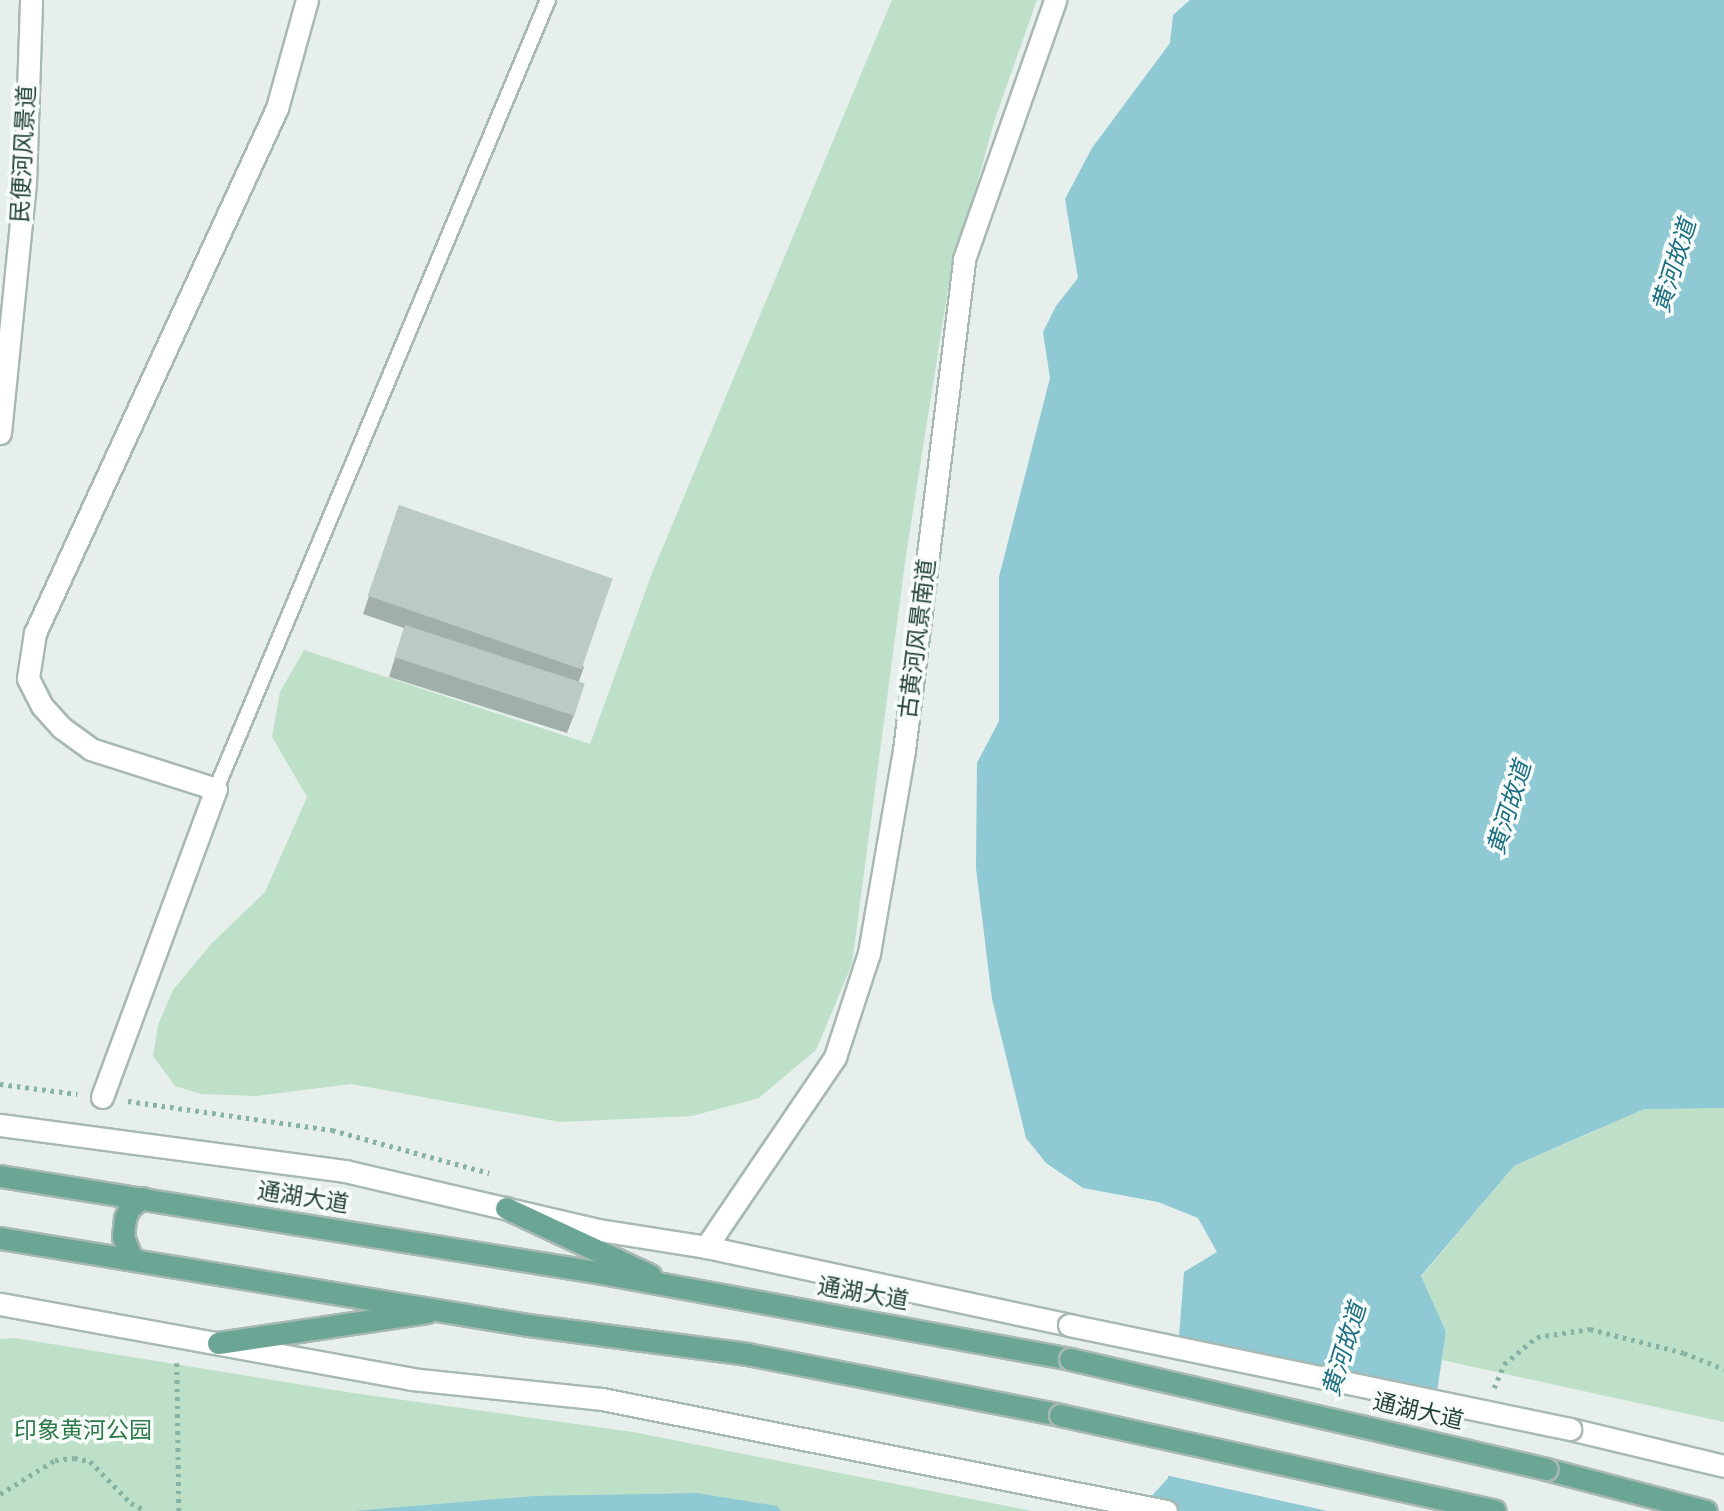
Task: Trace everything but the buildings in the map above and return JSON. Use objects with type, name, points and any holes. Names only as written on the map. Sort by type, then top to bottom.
[{"type":"main road","name":"通湖大道","points":[[0,1176],[667,1285],[1070,1359],[1546,1469],[1706,1511]]},
{"type":"main road","points":[[132,1259],[123,1237],[125,1218],[130,1208],[142,1198]]},
{"type":"main road","points":[[506,1208],[605,1251],[667,1285]]},
{"type":"main road","points":[[0,1238],[445,1309],[528,1325],[747,1354],[1060,1415],[1495,1511]]},
{"type":"main road","points":[[218,1343],[445,1309]]},
{"type":"street","name":"民便河风景道","points":[[0,433],[25,183],[31,0]]},
{"type":"street","points":[[102,1097],[216,789],[91,749],[42,706],[28,678],[35,633],[277,108],[307,0]]},
{"type":"street","name":"古黄河风景南道","points":[[706,1247],[835,1057],[869,953],[904,750],[964,259],[1055,0]]},
{"type":"street","points":[[0,1125],[345,1171],[599,1230],[706,1247],[1570,1429],[1724,1466]]},
{"type":"street","points":[[0,1304],[411,1379],[602,1399],[1166,1511]]},
{"type":"lane","points":[[216,789],[548,0]]},
{"type":"path","points":[[1491,1396],[1504,1364],[1537,1337],[1590,1329],[1684,1353],[1724,1369]]},
{"type":"path","points":[[177,1355],[179,1511]]},
{"type":"path","points":[[0,1494],[55,1460],[74,1458],[90,1461],[131,1503],[146,1511]]},
{"type":"green space","points":[[892,0],[1037,0],[995,119],[948,289],[906,555],[852,964],[816,1050],[759,1098],[692,1116],[560,1122],[351,1084],[256,1096],[201,1094],[175,1086],[153,1056],[158,1025],[173,990],[211,944],[265,892],[307,797],[272,737],[280,692],[304,650],[590,744],[652,573]]},
{"type":"green space","points":[[1724,849],[1724,1422],[1442,1360],[1446,1332],[1421,1277],[1514,1166],[1595,1131]]},
{"type":"green space","name":"印象黄河公园","points":[[15,1338],[353,1393],[633,1432],[1032,1511],[0,1511],[0,1339]]},
{"type":"water","name":"黄河故道","points":[[1190,0],[1724,0],[1724,1108],[1644,1109],[1514,1166],[1421,1276],[1446,1332],[1419,1511],[1138,1511],[1168,1478],[1184,1272],[1217,1252],[1198,1218],[1158,1202],[1083,1188],[1046,1163],[1026,1138],[992,999],[976,868],[977,763],[999,721],[999,577],[1050,378],[1043,332],[1056,306],[1078,278],[1065,199],[1092,148],[1170,43],[1173,15]]},
{"type":"water","points":[[697,1493],[777,1506],[781,1511],[354,1511],[534,1496]]},
{"type":"pier","points":[[1177,1340],[1440,1396],[1423,1511],[1327,1511],[1165,1475]]}]
